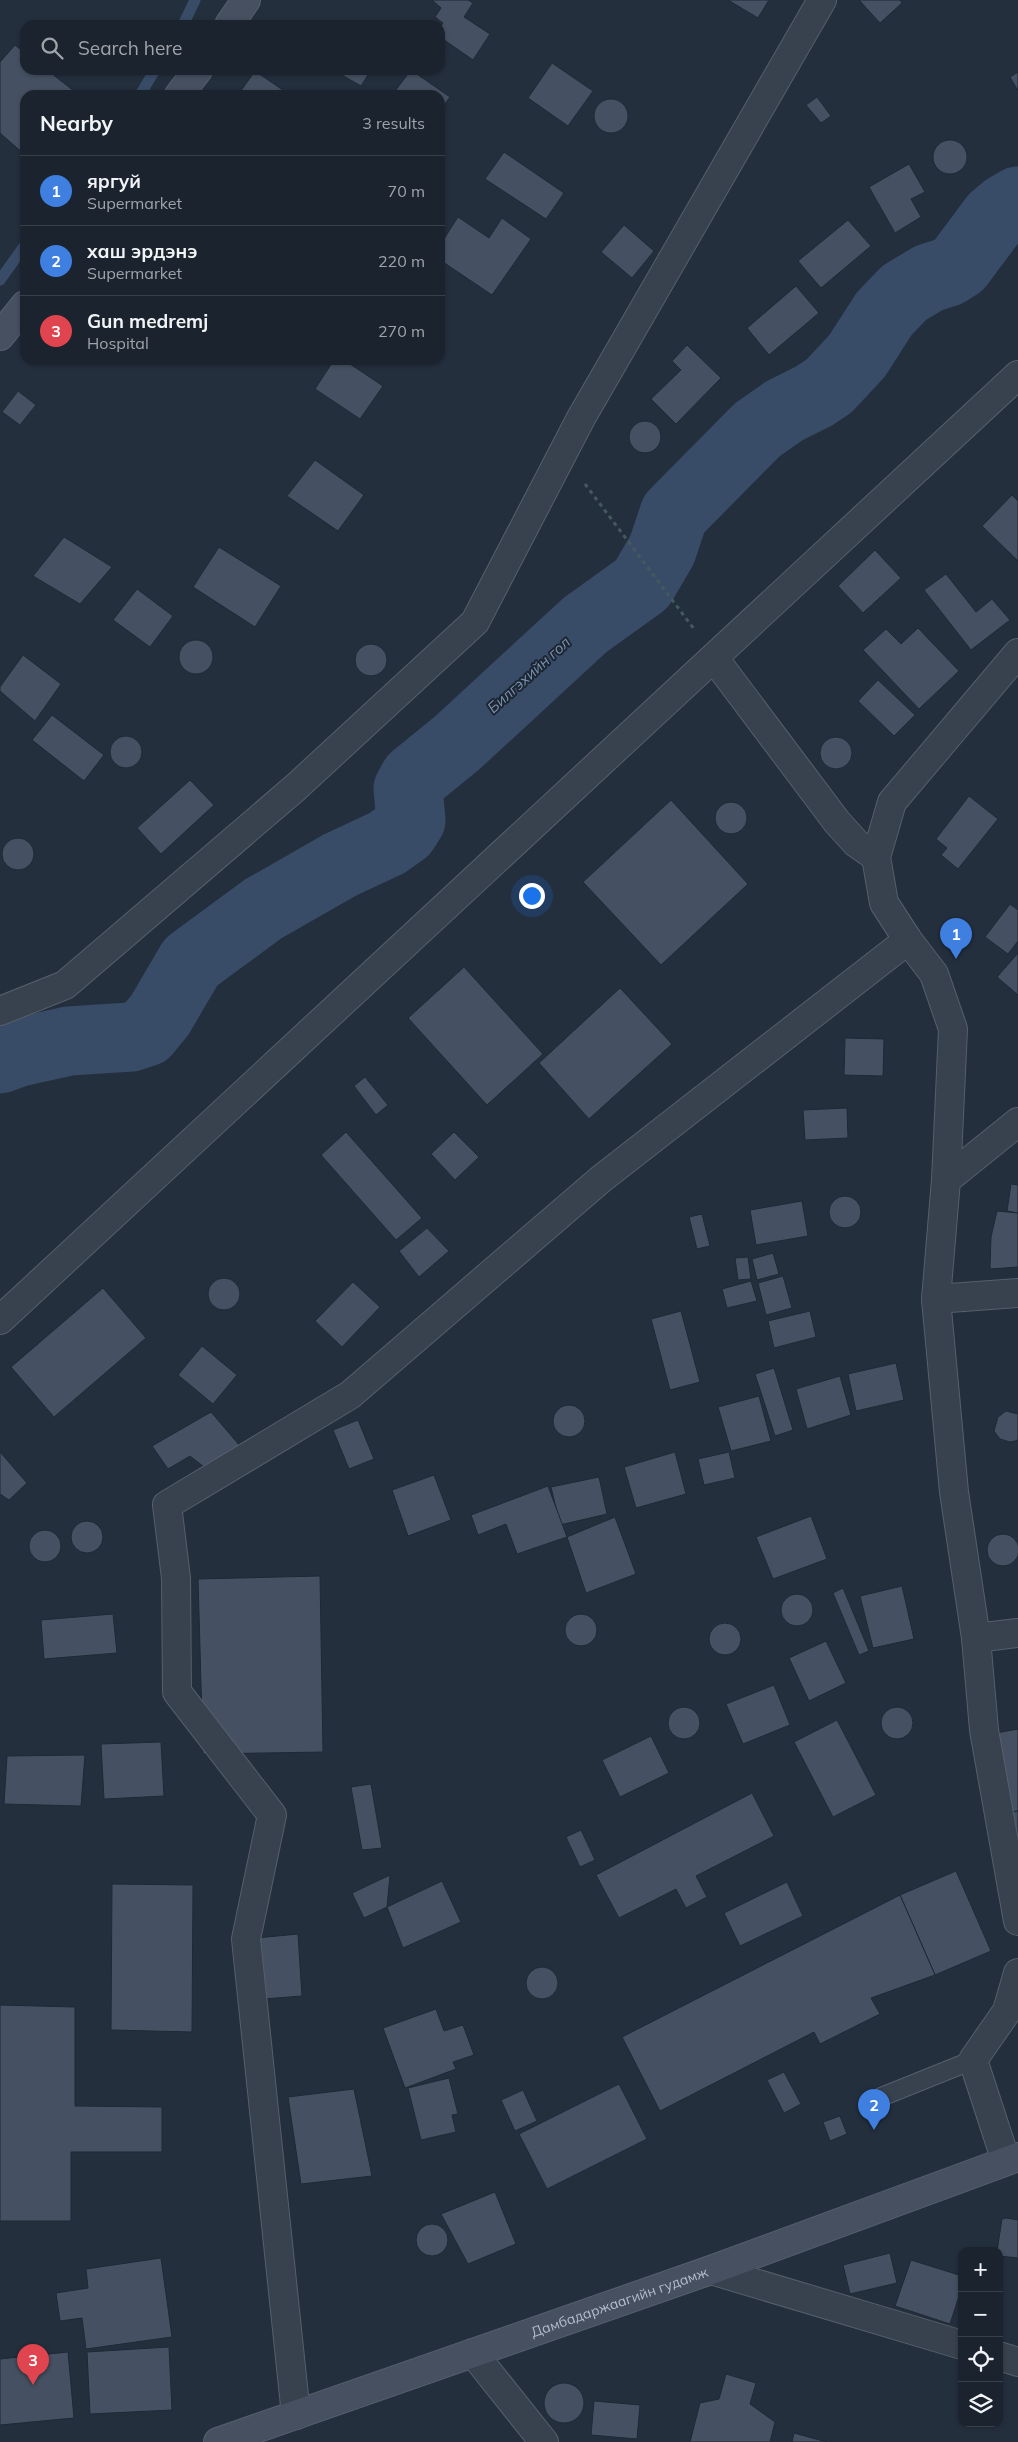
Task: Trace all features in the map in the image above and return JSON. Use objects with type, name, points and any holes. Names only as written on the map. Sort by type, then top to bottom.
[{"type":"main road","points":[[232,20],[246,0]]},
{"type":"main road","points":[[183,90],[194,75]]},
{"type":"main road","points":[[0,336],[20,311]]},
{"type":"main road","name":"Дамбадаржаагийн гудамж","points":[[218,2442],[711,2270],[1012,2159]]},
{"type":"street","points":[[0,1010],[65,985],[295,788],[475,622],[581,418],[822,0]]},
{"type":"street","points":[[0,1320],[1018,375]]},
{"type":"street","points":[[1018,653],[892,802],[876,857],[884,902],[908,940],[934,974],[953,1029],[946,1180],[936,1299],[954,1492],[976,1638],[984,1730],[1018,1921]]},
{"type":"street","points":[[714,658],[837,822],[856,843],[876,857]]},
{"type":"street","points":[[296,2415],[246,1939],[272,1815],[177,1692],[176,1578],[167,1505],[350,1395],[601,1179],[908,940]]},
{"type":"street","points":[[946,1180],[1018,1122]]},
{"type":"street","points":[[936,1299],[1018,1293]]},
{"type":"street","points":[[976,1638],[1018,1632]]},
{"type":"street","points":[[1012,2159],[973,2060],[1012,2010],[1018,1973]]},
{"type":"street","points":[[711,2270],[958,2344]]},
{"type":"street","points":[[473,2353],[544,2442]]},
{"type":"street","points":[[1003,2357],[1018,2362]]},
{"type":"lane","points":[[881,2097],[973,2060]]},
{"type":"path","points":[[601,506],[694,630]]},
{"type":"building","points":[[432,0],[468,0],[473,3],[464,17],[490,34],[473,60],[445,40],[445,20],[439,20],[435,17],[441,8]]},
{"type":"building","points":[[728,0],[769,0],[758,18]]},
{"type":"building","points":[[859,0],[900,0],[902,3],[880,23]]},
{"type":"building","points":[[15,45],[20,49],[20,75],[53,75],[73,90],[20,90],[20,151],[0,133],[0,62]]},
{"type":"building","points":[[552,63],[593,91],[568,126],[528,98]]},
{"type":"building","points":[[1018,72],[1018,91],[1010,77]]},
{"type":"building","points":[[252,75],[261,75],[283,90],[242,90]]},
{"type":"building","points":[[342,75],[368,75],[361,86]]},
{"type":"building","points":[[407,75],[418,75],[440,90],[396,90]]},
{"type":"building","points":[[445,94],[450,97],[445,104]]},
{"type":"building","points":[[817,97],[831,116],[821,123],[806,105]]},
{"type":"building","points":[[611,99],[623,104],[628,116],[623,128],[611,133],[599,128],[594,116],[599,104]]},
{"type":"building","points":[[950,140],[962,145],[967,157],[962,169],[950,174],[938,169],[933,157],[938,145]]},
{"type":"building","points":[[504,152],[564,193],[546,219],[485,179]]},
{"type":"building","points":[[909,164],[925,192],[911,199],[921,217],[895,233],[869,187]]},
{"type":"building","points":[[458,217],[489,238],[502,218],[531,239],[492,295],[445,263],[445,237]]},
{"type":"building","points":[[848,220],[871,246],[821,288],[798,261]]},
{"type":"building","points":[[624,225],[654,251],[632,278],[601,252]]},
{"type":"building","points":[[796,286],[819,313],[769,355],[747,328]]},
{"type":"building","points":[[687,345],[721,378],[676,424],[651,399],[681,370],[672,361]]},
{"type":"building","points":[[331,365],[352,365],[383,386],[360,419],[315,389]]},
{"type":"building","points":[[18,391],[36,405],[20,425],[2,412]]},
{"type":"building","points":[[645,421],[656,426],[661,437],[656,448],[645,453],[634,448],[629,437],[634,426]]},
{"type":"building","points":[[315,460],[364,495],[338,531],[287,496]]},
{"type":"building","points":[[1012,495],[1018,501],[1018,561],[982,526]]},
{"type":"building","points":[[64,537],[112,567],[80,604],[33,576]]},
{"type":"building","points":[[219,547],[281,586],[255,627],[193,587]]},
{"type":"building","points":[[875,550],[901,578],[863,613],[838,586]]},
{"type":"building","points":[[946,574],[976,612],[992,599],[1010,620],[971,650],[924,590]]},
{"type":"building","points":[[137,589],[173,616],[150,647],[113,620]]},
{"type":"building","points":[[918,628],[959,671],[919,709],[863,650],[886,629],[901,644]]},
{"type":"building","points":[[196,640],[208,645],[213,657],[208,669],[196,674],[184,669],[179,657],[184,645]]},
{"type":"building","points":[[371,644],[382,649],[387,660],[382,671],[371,676],[360,671],[355,660],[360,649]]},
{"type":"building","points":[[23,655],[61,684],[35,721],[0,691],[0,687]]},
{"type":"building","points":[[878,680],[915,715],[894,736],[858,701]]},
{"type":"building","points":[[52,715],[104,755],[84,781],[32,740]]},
{"type":"building","points":[[126,736],[137,741],[142,752],[137,763],[126,768],[115,763],[110,752],[115,741]]},
{"type":"building","points":[[836,737],[847,742],[852,753],[847,764],[836,769],[825,764],[820,753],[825,742]]},
{"type":"building","points":[[190,780],[214,805],[161,854],[137,828]]},
{"type":"building","points":[[969,796],[998,819],[958,869],[941,855],[947,848],[936,839]]},
{"type":"building","points":[[671,800],[748,884],[661,965],[583,882]]},
{"type":"building","points":[[731,802],[742,807],[747,818],[742,829],[731,834],[720,829],[715,818],[720,807]]},
{"type":"building","points":[[18,838],[29,843],[34,854],[29,865],[18,870],[7,865],[2,854],[7,843]]},
{"type":"building","points":[[1010,904],[1018,910],[1018,941],[1008,954],[985,937]]},
{"type":"building","points":[[1018,953],[1018,995],[997,977]]},
{"type":"building","points":[[464,967],[543,1054],[487,1105],[408,1018]]},
{"type":"building","points":[[620,988],[672,1044],[589,1119],[539,1063]]},
{"type":"building","points":[[845,1038],[884,1039],[883,1076],[844,1075]]},
{"type":"building","points":[[365,1077],[388,1105],[376,1115],[354,1086]]},
{"type":"building","points":[[847,1108],[848,1138],[805,1140],[803,1110]]},
{"type":"building","points":[[346,1132],[422,1218],[396,1240],[321,1155]]},
{"type":"building","points":[[454,1132],[479,1157],[455,1180],[431,1154]]},
{"type":"building","points":[[1011,1184],[1018,1185],[1018,1213],[1007,1211]]},
{"type":"building","points":[[845,1196],[856,1201],[861,1212],[856,1223],[845,1228],[834,1223],[829,1212],[834,1201]]},
{"type":"building","points":[[802,1201],[808,1236],[756,1245],[750,1210]]},
{"type":"building","points":[[997,1211],[1018,1213],[1018,1267],[990,1269],[991,1237]]},
{"type":"building","points":[[702,1214],[710,1246],[697,1249],[689,1217]]},
{"type":"building","points":[[427,1228],[449,1251],[419,1277],[399,1251]]},
{"type":"building","points":[[773,1253],[779,1274],[757,1280],[752,1259]]},
{"type":"building","points":[[748,1257],[751,1279],[738,1280],[735,1258]]},
{"type":"building","points":[[783,1276],[792,1308],[766,1315],[758,1283]]},
{"type":"building","points":[[224,1278],[235,1283],[240,1294],[235,1305],[224,1310],[213,1305],[208,1294],[213,1283]]},
{"type":"building","points":[[751,1281],[757,1301],[727,1308],[722,1289]]},
{"type":"building","points":[[353,1282],[380,1307],[342,1347],[315,1321]]},
{"type":"building","points":[[103,1288],[146,1338],[54,1417],[11,1367]]},
{"type":"building","points":[[681,1311],[700,1382],[670,1390],[651,1319]]},
{"type":"building","points":[[810,1311],[816,1337],[774,1348],[768,1321]]},
{"type":"building","points":[[202,1346],[237,1375],[213,1404],[178,1375]]},
{"type":"building","points":[[896,1363],[904,1400],[856,1411],[848,1374]]},
{"type":"building","points":[[774,1368],[793,1430],[775,1436],[755,1374]]},
{"type":"building","points":[[840,1376],[851,1415],[807,1429],[796,1389]]},
{"type":"building","points":[[759,1396],[771,1441],[731,1451],[718,1407]]},
{"type":"building","points":[[569,1405],[580,1410],[585,1421],[580,1432],[569,1437],[558,1432],[553,1421],[558,1410]]},
{"type":"building","points":[[1006,1411],[1018,1414],[1018,1440],[1010,1442],[1000,1439],[994,1431],[998,1417]]},
{"type":"building","points":[[211,1412],[240,1446],[204,1467],[190,1456],[168,1469],[152,1446]]},
{"type":"building","points":[[358,1420],[374,1459],[349,1469],[333,1430]]},
{"type":"building","points":[[0,1452],[27,1483],[9,1500],[0,1494]]},
{"type":"building","points":[[675,1452],[686,1494],[636,1508],[624,1467]]},
{"type":"building","points":[[729,1452],[735,1478],[704,1485],[698,1459]]},
{"type":"building","points":[[434,1475],[451,1520],[408,1536],[392,1490]]},
{"type":"building","points":[[599,1477],[607,1514],[560,1525],[551,1487]]},
{"type":"building","points":[[548,1486],[567,1537],[517,1554],[506,1524],[478,1535],[471,1515]]},
{"type":"building","points":[[811,1516],[827,1559],[773,1579],[756,1537]]},
{"type":"building","points":[[615,1517],[636,1574],[586,1593],[567,1537]]},
{"type":"building","points":[[87,1521],[99,1525],[103,1537],[99,1549],[87,1553],[75,1549],[71,1537],[75,1525]]},
{"type":"building","points":[[45,1530],[56,1535],[61,1546],[56,1557],[45,1562],[34,1557],[29,1546],[34,1535]]},
{"type":"building","points":[[1003,1534],[1014,1539],[1019,1550],[1014,1561],[1003,1566],[992,1561],[987,1550],[992,1539]]},
{"type":"building","points":[[320,1576],[323,1752],[203,1754],[198,1579]]},
{"type":"building","points":[[902,1586],[914,1639],[873,1648],[860,1596]]},
{"type":"building","points":[[843,1588],[869,1651],[859,1655],[833,1593]]},
{"type":"building","points":[[797,1594],[808,1599],[813,1610],[808,1621],[797,1626],[786,1621],[781,1610],[786,1599]]},
{"type":"building","points":[[113,1614],[117,1653],[44,1659],[41,1620]]},
{"type":"building","points":[[581,1614],[592,1619],[597,1630],[592,1641],[581,1646],[570,1641],[565,1630],[570,1619]]},
{"type":"building","points":[[725,1623],[736,1628],[741,1639],[736,1650],[725,1655],[714,1650],[709,1639],[714,1628]]},
{"type":"building","points":[[826,1641],[846,1683],[809,1701],[789,1658]]},
{"type":"building","points":[[774,1685],[790,1725],[743,1744],[726,1704]]},
{"type":"building","points":[[684,1707],[695,1712],[700,1723],[695,1734],[684,1739],[673,1734],[668,1723],[673,1712]]},
{"type":"building","points":[[897,1707],[908,1712],[913,1723],[908,1734],[897,1739],[886,1734],[881,1723],[886,1712]]},
{"type":"building","points":[[837,1720],[876,1795],[833,1817],[794,1742]]},
{"type":"building","points":[[1018,1729],[1018,1811],[1006,1813],[996,1733]]},
{"type":"building","points":[[651,1736],[669,1773],[620,1797],[602,1760]]},
{"type":"building","points":[[161,1742],[164,1796],[104,1799],[101,1744]]},
{"type":"building","points":[[85,1755],[81,1806],[4,1804],[7,1756]]},
{"type":"building","points":[[371,1784],[382,1848],[362,1850],[351,1787]]},
{"type":"building","points":[[752,1793],[774,1836],[696,1876],[707,1897],[686,1908],[676,1889],[619,1918],[596,1875]]},
{"type":"building","points":[[1018,1811],[1018,1849],[1006,1813]]},
{"type":"building","points":[[581,1830],[595,1860],[580,1867],[566,1837]]},
{"type":"building","points":[[956,1871],[991,1951],[935,1975],[900,1895]]},
{"type":"building","points":[[390,1875],[387,1907],[364,1918],[352,1893]]},
{"type":"building","points":[[442,1881],[461,1922],[403,1948],[387,1907]]},
{"type":"building","points":[[787,1882],[803,1916],[740,1946],[724,1913]]},
{"type":"building","points":[[112,1884],[193,1885],[192,2032],[111,2030]]},
{"type":"building","points":[[900,1895],[935,1975],[871,1998],[880,2014],[820,2044],[814,2032],[660,2111],[622,2037]]},
{"type":"building","points":[[298,1934],[302,1996],[251,2000],[246,1939]]},
{"type":"building","points":[[542,1967],[553,1972],[558,1983],[553,1994],[542,1999],[531,1994],[526,1983],[531,1972]]},
{"type":"building","points":[[0,2005],[75,2007],[75,2106],[162,2107],[162,2152],[71,2152],[71,2221],[0,2221]]},
{"type":"building","points":[[436,2009],[444,2031],[463,2025],[474,2055],[453,2062],[456,2069],[405,2088],[383,2028]]},
{"type":"building","points":[[784,2072],[801,2104],[784,2113],[767,2080]]},
{"type":"building","points":[[449,2078],[458,2114],[452,2115],[456,2132],[421,2140],[408,2088]]},
{"type":"building","points":[[619,2084],[647,2139],[547,2189],[519,2134]]},
{"type":"building","points":[[354,2089],[372,2176],[301,2184],[288,2097]]},
{"type":"building","points":[[523,2090],[537,2121],[515,2131],[501,2100]]},
{"type":"building","points":[[840,2116],[847,2134],[830,2141],[823,2122]]},
{"type":"building","points":[[495,2192],[516,2244],[468,2264],[441,2214]]},
{"type":"building","points":[[1002,2219],[1018,2220],[1018,2258],[1003,2256],[1003,2247],[998,2247]]},
{"type":"building","points":[[432,2224],[443,2229],[448,2240],[443,2251],[432,2256],[421,2251],[416,2240],[421,2229]]},
{"type":"building","points":[[890,2253],[897,2283],[850,2294],[843,2265]]},
{"type":"building","points":[[161,2258],[172,2337],[86,2349],[82,2318],[60,2321],[56,2293],[88,2288],[86,2269]]},
{"type":"building","points":[[911,2260],[958,2275],[958,2299],[950,2324],[895,2306]]},
{"type":"building","points":[[169,2347],[172,2410],[90,2414],[87,2352]]},
{"type":"building","points":[[68,2352],[74,2418],[0,2425],[0,2359]]},
{"type":"building","points":[[726,2374],[756,2383],[750,2404],[775,2422],[770,2442],[690,2442],[700,2403],[719,2399]]},
{"type":"building","points":[[564,2383],[575,2386],[581,2392],[584,2403],[581,2414],[575,2420],[564,2423],[553,2420],[547,2414],[544,2403],[547,2392],[553,2386]]},
{"type":"building","points":[[594,2401],[640,2405],[637,2439],[591,2435]]},
{"type":"building","points":[[794,2433],[827,2442],[792,2442]]},
{"type":"waterway","points":[[185,20],[195,0]]},
{"type":"waterway","points":[[143,90],[152,75]]},
{"type":"waterway","name":"Билгэхийн гол","points":[[0,1059],[19,1052],[69,1041],[131,1037],[146,1032],[160,1015],[191,962],[263,909],[340,865],[387,843],[404,831],[411,820],[408,789],[414,778],[457,743],[585,625],[642,584],[662,550],[674,514],[757,430],[784,411],[829,386],[857,356],[884,314],[904,293],[929,278],[948,272],[959,265],[994,218],[1018,201]]},
{"type":"waterway","points":[[0,280],[20,252]]},
{"type":"place","name":"яргуй","points":[[956,959]]},
{"type":"place","name":"хаш эрдэнэ","points":[[874,2130]]},
{"type":"place","name":"Gun medremj","points":[[33,2385]]}]
